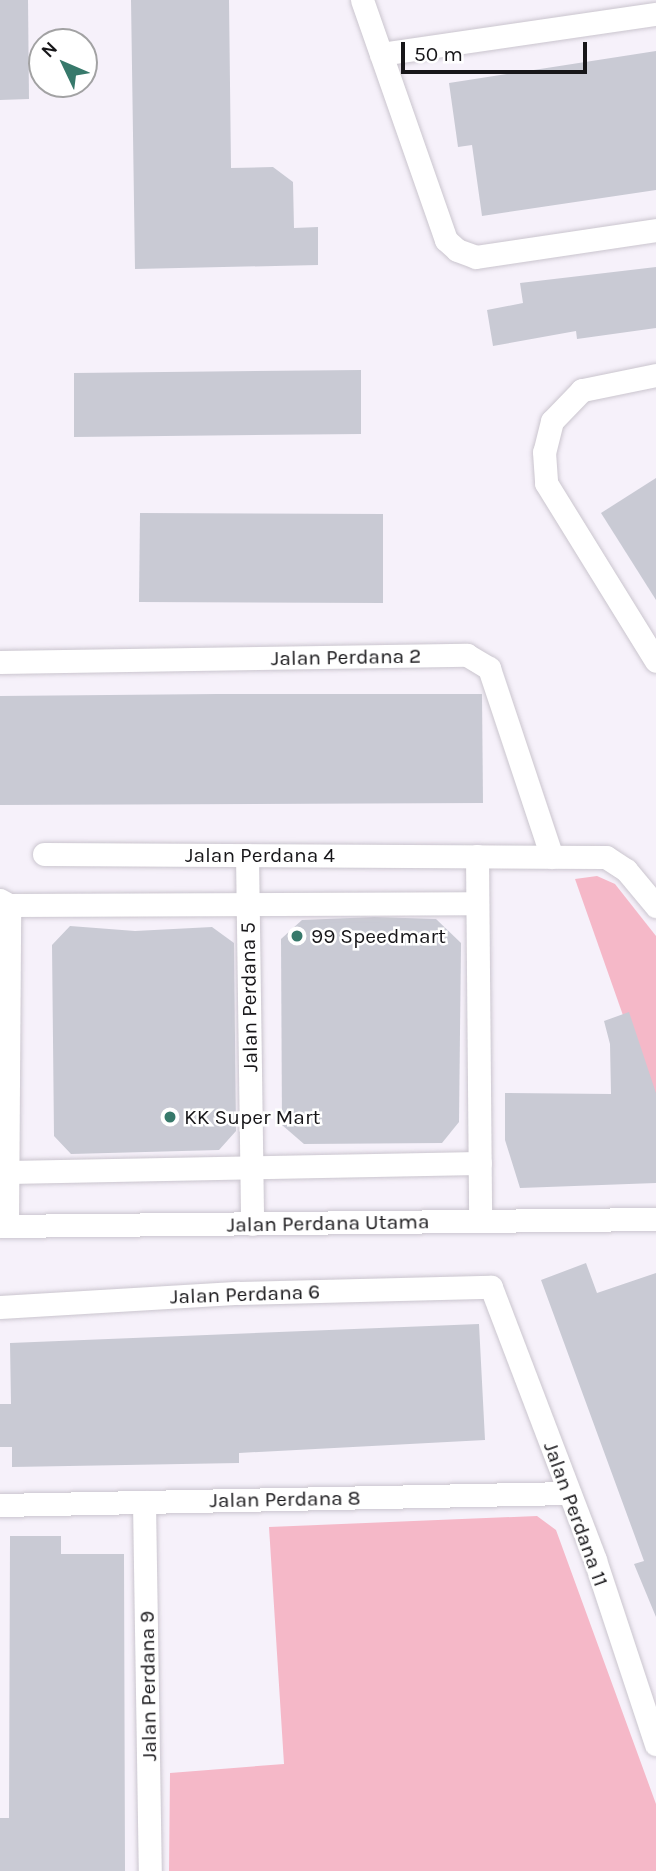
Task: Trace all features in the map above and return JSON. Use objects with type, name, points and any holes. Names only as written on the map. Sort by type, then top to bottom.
[{"type":"street","points":[[362,0],[446,240],[476,257],[656,230]]},
{"type":"street","points":[[381,54],[656,14]]},
{"type":"street","points":[[656,375],[582,390],[552,421],[544,452],[546,483],[656,661]]},
{"type":"street","name":"Jalan Perdana 2","points":[[0,662],[467,655],[489,668],[552,857]]},
{"type":"street","name":"Jalan Perdana 4","points":[[44,854],[606,857],[626,870],[656,906]]},
{"type":"street","name":"Jalan Perdana 5","points":[[247,855],[251,1224]]},
{"type":"street","points":[[477,856],[480,1222]]},
{"type":"street","points":[[4,1226],[8,1172],[4,903],[477,903]]},
{"type":"street","points":[[8,1172],[480,1163]]},
{"type":"street","name":"Jalan Perdana Utama","points":[[4,1226],[656,1219]]},
{"type":"street","name":"Jalan Perdana 6","points":[[0,1307],[239,1293],[491,1287]]},
{"type":"street","name":"Jalan Perdana 11","points":[[491,1287],[569,1493],[656,1744]]},
{"type":"street","name":"Jalan Perdana 8","points":[[0,1505],[569,1493]]},
{"type":"street","name":"Jalan Perdana 9","points":[[145,1502],[150,1871]]},
{"type":"shaded area","points":[[597,876],[615,884],[656,936],[656,1109],[575,879]]},
{"type":"shaded area","points":[[537,1516],[556,1530],[656,1804],[656,1871],[169,1871],[170,1773],[284,1764],[269,1527]]},
{"type":"building","points":[[0,0],[28,0],[29,99],[0,100]]},
{"type":"building","points":[[131,0],[229,0],[231,168],[273,167],[293,182],[294,228],[318,227],[318,265],[135,269]]},
{"type":"building","points":[[656,51],[656,190],[482,216],[472,145],[458,147],[449,83]]},
{"type":"building","points":[[656,267],[656,328],[577,339],[576,331],[493,346],[487,310],[523,303],[520,283]]},
{"type":"building","points":[[361,370],[361,434],[74,437],[74,373]]},
{"type":"building","points":[[656,478],[656,600],[601,513]]},
{"type":"building","points":[[140,513],[383,514],[383,603],[139,602]]},
{"type":"building","points":[[482,694],[483,803],[0,805],[0,696]]},
{"type":"building","points":[[374,917],[436,919],[461,943],[459,1122],[442,1143],[304,1144],[282,1125],[281,939],[302,920]]},
{"type":"building","points":[[70,926],[135,931],[212,927],[234,943],[236,1131],[219,1150],[71,1154],[54,1136],[52,945]]},
{"type":"building","points":[[629,1012],[656,1093],[656,1183],[520,1188],[505,1140],[505,1093],[611,1094],[610,1044],[604,1021]]},
{"type":"building","points":[[586,1263],[597,1293],[656,1273],[656,1617],[634,1564],[644,1561],[541,1280]]},
{"type":"building","points":[[479,1324],[485,1440],[239,1453],[239,1463],[12,1467],[12,1447],[0,1447],[0,1404],[11,1404],[10,1343]]},
{"type":"building","points":[[10,1536],[61,1536],[61,1554],[124,1554],[125,1871],[0,1871],[0,1818],[9,1818]]},
{"type":"place","name":"99 Speedmart","points":[[297,936]]},
{"type":"place","name":"KK Super Mart","points":[[170,1117]]}]
